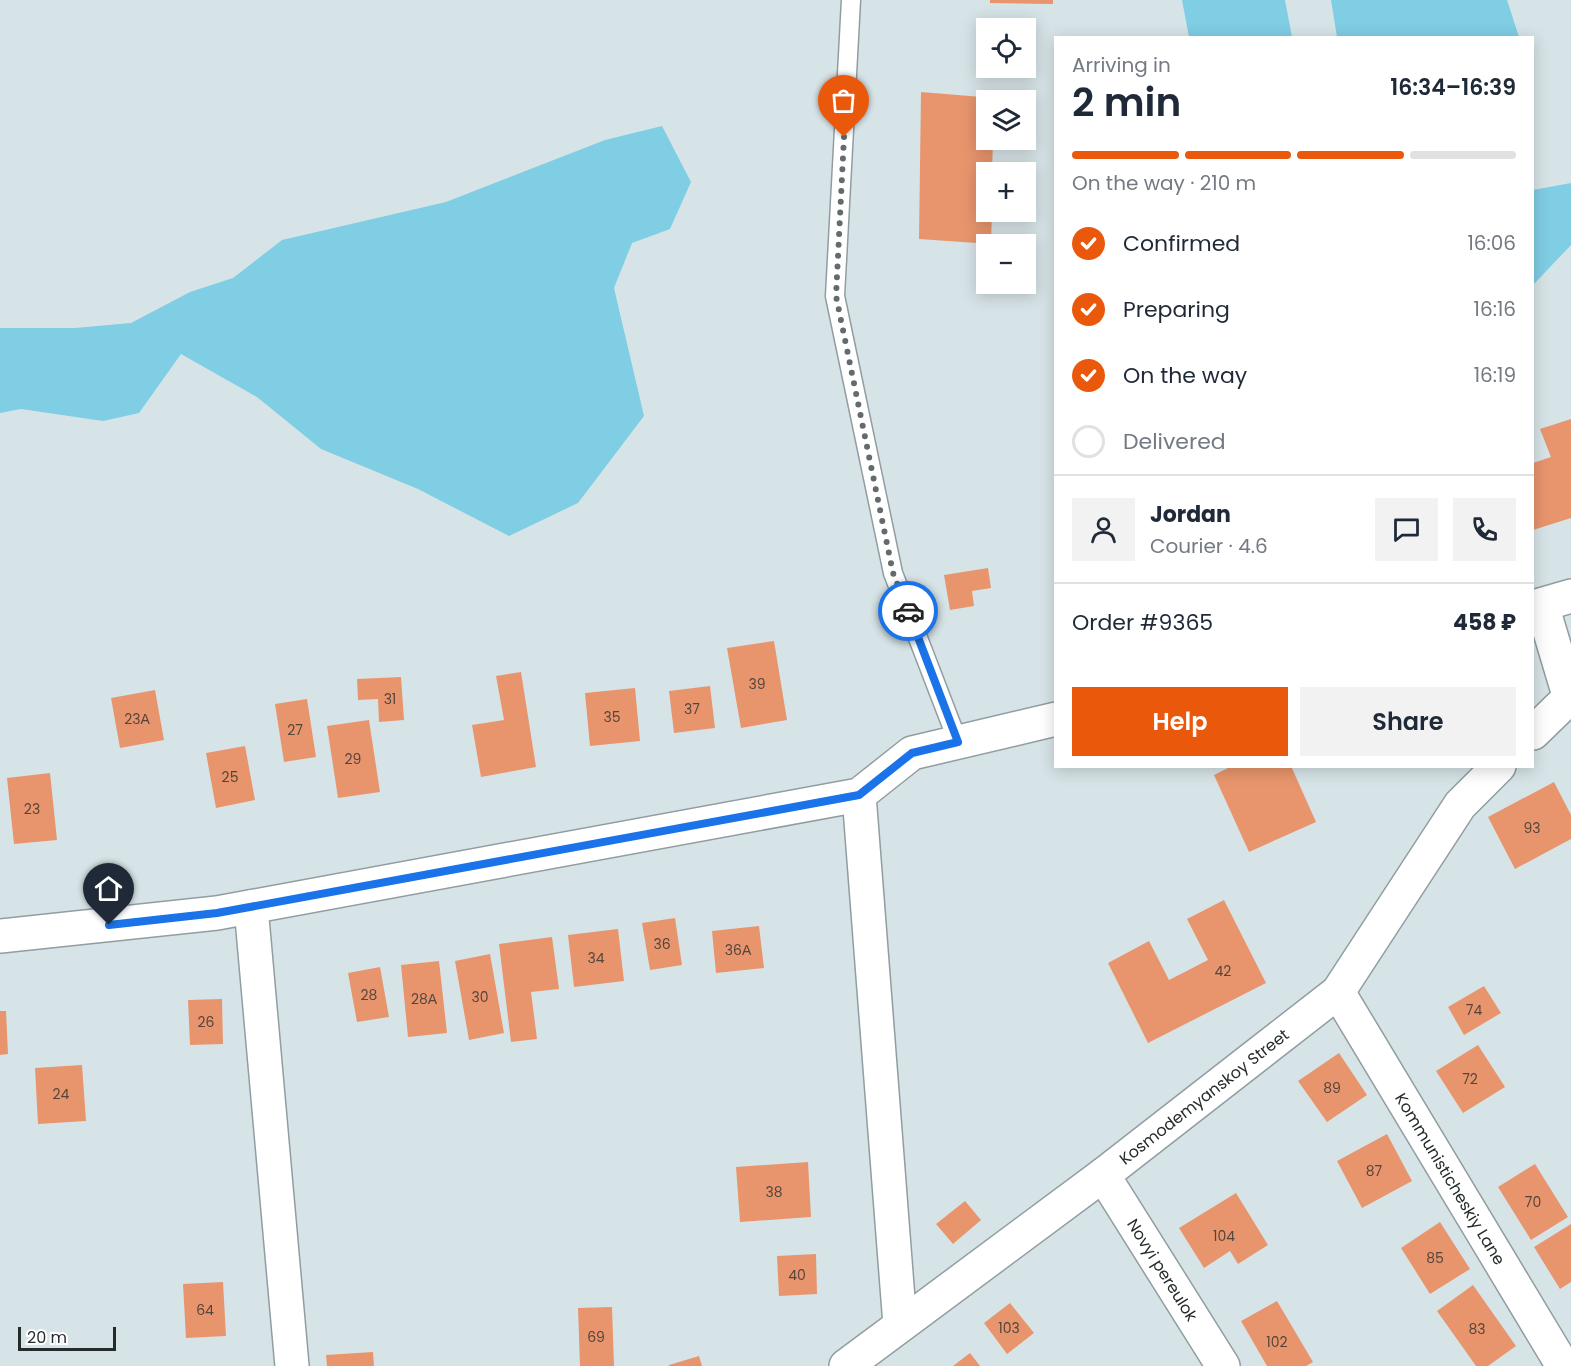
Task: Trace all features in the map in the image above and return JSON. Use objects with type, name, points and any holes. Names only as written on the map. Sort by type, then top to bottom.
[{"type":"street","points":[[1534,732],[1570,700],[1549,603]]},
{"type":"street","points":[[0,936],[217,913],[859,795],[912,753],[1054,719]]},
{"type":"street","name":"Kosmodemyanskoy Street","points":[[846,1366],[1103,1175],[1338,992],[1460,805],[1497,768]]},
{"type":"street","points":[[859,795],[900,1326]]},
{"type":"street","points":[[251,907],[292,1366]]},
{"type":"street","name":"Kommunisticheskiy Lane","points":[[1338,992],[1563,1366]]},
{"type":"street","name":"Novyi pereulok","points":[[1103,1175],[1223,1366]]},
{"type":"lane","points":[[851,0],[836,296],[893,573],[958,742]]},
{"type":"shaded area","points":[[1182,0],[1285,0],[1292,36],[1189,36]]},
{"type":"shaded area","points":[[1331,0],[1507,0],[1519,36],[1337,36]]},
{"type":"shaded area","points":[[662,126],[691,182],[670,229],[632,243],[614,288],[644,416],[578,503],[509,536],[418,489],[321,449],[257,397],[181,354],[139,413],[103,421],[21,409],[0,413],[0,328],[75,328],[131,323],[190,292],[233,278],[282,240],[446,202],[605,140]]},
{"type":"shaded area","points":[[1571,183],[1571,245],[1534,284],[1534,190]]},
{"type":"building","points":[[990,0],[1053,0],[1053,4],[990,3]]},
{"type":"building","points":[[921,92],[976,97],[976,150],[993,150],[992,162],[976,162],[976,222],[992,222],[991,234],[976,234],[976,243],[919,239]]},
{"type":"building","points":[[1571,419],[1571,518],[1534,530],[1534,463],[1551,457],[1540,429]]},
{"type":"building","points":[[988,568],[991,588],[972,591],[974,606],[950,610],[944,575]]},
{"type":"building","points":[[774,641],[787,720],[741,728],[727,648]]},
{"type":"building","points":[[521,672],[536,767],[481,777],[472,725],[504,720],[496,676]]},
{"type":"building","points":[[401,677],[404,720],[379,722],[378,699],[358,700],[357,679]]},
{"type":"building","points":[[710,686],[715,728],[674,733],[669,691]]},
{"type":"building","points":[[635,688],[640,741],[590,746],[585,693]]},
{"type":"building","points":[[155,690],[164,740],[120,748],[111,698]]},
{"type":"building","points":[[307,699],[316,757],[284,762],[275,704]]},
{"type":"building","points":[[369,720],[380,792],[338,798],[327,726]]},
{"type":"building","points":[[245,746],[255,800],[216,808],[206,753]]},
{"type":"building","points":[[1228,768],[1292,768],[1316,822],[1249,852],[1214,775]]},
{"type":"building","points":[[50,773],[57,840],[14,844],[7,778]]},
{"type":"building","points":[[1554,782],[1571,815],[1571,839],[1515,869],[1488,817]]},
{"type":"building","points":[[1224,900],[1266,983],[1148,1043],[1108,963],[1149,941],[1169,980],[1208,960],[1187,919]]},
{"type":"building","points":[[675,918],[682,965],[650,970],[642,923]]},
{"type":"building","points":[[759,926],[764,968],[716,973],[712,931]]},
{"type":"building","points":[[618,929],[624,981],[574,987],[568,935]]},
{"type":"building","points":[[552,937],[559,989],[531,992],[537,1039],[511,1042],[499,944]]},
{"type":"building","points":[[490,954],[504,1033],[469,1040],[455,961]]},
{"type":"building","points":[[439,961],[447,1033],[408,1037],[401,965]]},
{"type":"building","points":[[380,967],[389,1017],[357,1022],[348,973]]},
{"type":"building","points":[[1484,986],[1501,1013],[1464,1035],[1448,1007]]},
{"type":"building","points":[[222,999],[223,1044],[190,1045],[188,1000]]},
{"type":"building","points":[[0,1011],[6,1011],[8,1054],[0,1055]]},
{"type":"building","points":[[1478,1045],[1505,1087],[1463,1113],[1436,1071]]},
{"type":"building","points":[[1339,1053],[1367,1095],[1327,1122],[1298,1081]]},
{"type":"building","points":[[82,1065],[86,1121],[38,1124],[35,1068]]},
{"type":"building","points":[[1387,1134],[1412,1181],[1362,1208],[1337,1161]]},
{"type":"building","points":[[808,1162],[811,1217],[740,1222],[736,1167]]},
{"type":"building","points":[[1535,1164],[1568,1217],[1531,1240],[1498,1187]]},
{"type":"building","points":[[1236,1193],[1268,1245],[1238,1264],[1230,1251],[1204,1268],[1179,1228]]},
{"type":"building","points":[[965,1201],[981,1220],[953,1244],[936,1224]]},
{"type":"building","points":[[1440,1222],[1470,1269],[1430,1294],[1401,1248]]},
{"type":"building","points":[[1571,1224],[1571,1282],[1560,1289],[1534,1247]]},
{"type":"building","points":[[816,1254],[817,1294],[779,1296],[777,1256]]},
{"type":"building","points":[[223,1282],[226,1336],[186,1338],[183,1284]]},
{"type":"building","points":[[1473,1285],[1516,1346],[1488,1366],[1476,1366],[1437,1311]]},
{"type":"building","points":[[1277,1301],[1313,1362],[1306,1366],[1267,1366],[1241,1321]]},
{"type":"building","points":[[1010,1303],[1034,1333],[1007,1354],[984,1323]]},
{"type":"building","points":[[612,1307],[614,1366],[580,1366],[578,1308]]},
{"type":"building","points":[[373,1352],[374,1366],[327,1366],[326,1355]]},
{"type":"building","points":[[970,1353],[980,1366],[953,1366]]},
{"type":"building","points":[[699,1356],[702,1366],[669,1366],[669,1365]]},
{"type":"way so far","points":[[844,137],[836,296],[893,573],[908,611]]},
{"type":"route","points":[[109,925],[217,913],[859,795],[912,753],[958,742],[908,611]]}]
